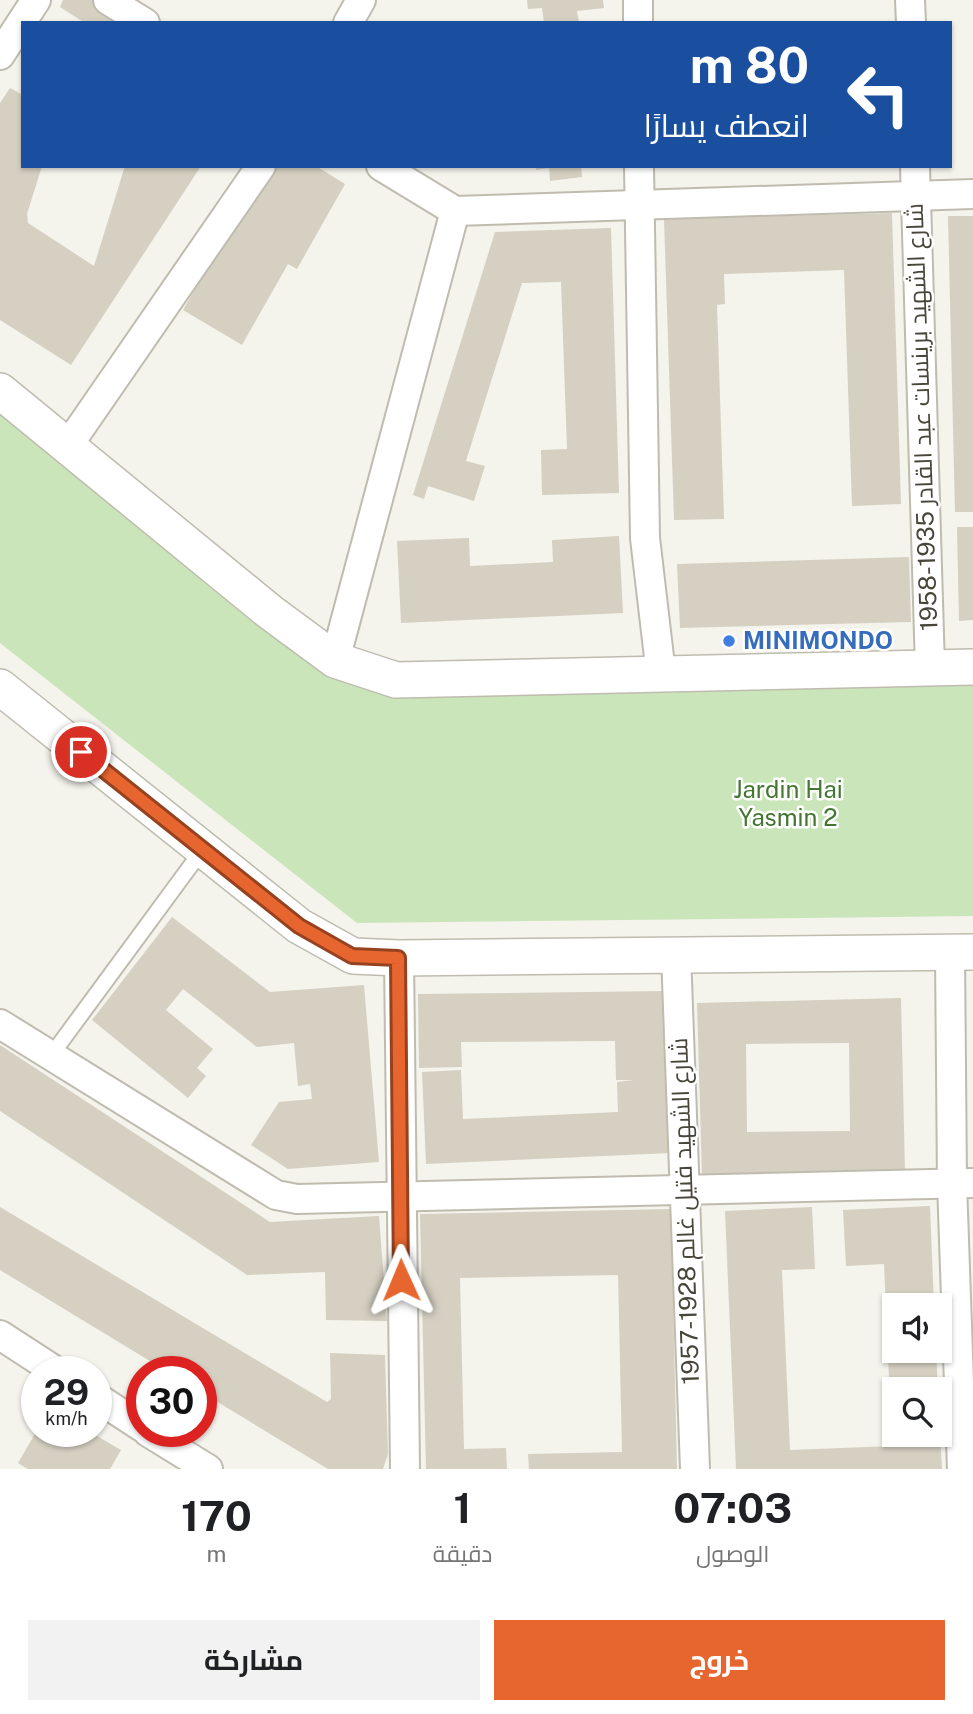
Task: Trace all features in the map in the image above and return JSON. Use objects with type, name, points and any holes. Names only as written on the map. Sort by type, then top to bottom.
[{"type":"street","points":[[22,21],[36,0]]},
{"type":"street","points":[[108,0],[142,21]]},
{"type":"street","points":[[349,21],[361,0]]},
{"type":"street","points":[[638,0],[638,21]]},
{"type":"street","points":[[910,0],[911,21]]},
{"type":"street","points":[[0,55],[21,23]]},
{"type":"street","points":[[67,447],[260,168]]},
{"type":"street","points":[[384,168],[456,211],[973,194]]},
{"type":"street","points":[[639,168],[645,538],[661,674]]},
{"type":"street","name":"شارع الشهيد برينسات عبد القادر 1935-1958","points":[[915,168],[930,668]]},
{"type":"street","points":[[335,660],[456,211]]},
{"type":"street","points":[[0,391],[270,612],[335,660],[396,680],[973,667]]},
{"type":"street","points":[[0,687],[299,926],[352,956],[398,958],[962,952],[962,1469]]},
{"type":"street","name":"شارع الشهيد فتيل غالم 1928-1957","points":[[676,953],[695,1469]]},
{"type":"street","points":[[398,958],[405,1469]]},
{"type":"street","points":[[0,1024],[50,1058],[276,1195],[297,1199],[400,1199],[962,1183]]},
{"type":"street","points":[[0,1335],[32,1356]]},
{"type":"street","points":[[170,1447],[200,1467]]},
{"type":"lane","points":[[50,1058],[203,849]]},
{"type":"green space","name":"Jardin Hai Yasmin 2","points":[[0,378],[396,697],[973,685],[973,916],[357,923],[0,643]]},
{"type":"building","points":[[63,0],[128,0],[159,21],[82,21],[60,7]]},
{"type":"building","points":[[527,0],[603,0],[604,8],[577,11],[579,21],[544,21],[542,8],[528,9]]},
{"type":"building","points":[[10,88],[21,94],[21,168],[41,168],[27,214],[28,223],[94,266],[124,168],[200,168],[71,365],[0,320],[0,103]]},
{"type":"building","points":[[269,168],[319,168],[345,184],[297,269],[288,264],[242,345],[183,310],[242,206]]},
{"type":"building","points":[[549,168],[581,168],[582,177],[550,181]]},
{"type":"building","points":[[892,213],[901,504],[852,506],[844,270],[724,274],[725,304],[717,305],[724,519],[674,520],[664,219]]},
{"type":"building","points":[[948,216],[973,216],[973,512],[955,512]]},
{"type":"building","points":[[611,228],[619,493],[542,495],[541,450],[567,449],[561,282],[522,283],[466,461],[485,466],[474,501],[428,486],[424,499],[413,495],[495,232]]},
{"type":"building","points":[[957,527],[973,527],[973,620],[959,621]]},
{"type":"building","points":[[619,536],[623,613],[401,623],[397,541],[469,538],[470,566],[553,562],[552,540]]},
{"type":"building","points":[[909,557],[911,622],[680,628],[677,564]]},
{"type":"building","points":[[172,917],[270,992],[364,985],[379,1162],[288,1169],[251,1145],[279,1102],[312,1099],[310,1084],[298,1086],[294,1043],[257,1047],[183,989],[166,1010],[213,1049],[197,1068],[206,1076],[188,1098],[92,1020]]},
{"type":"building","points":[[666,991],[671,1153],[426,1164],[422,1072],[461,1070],[463,1119],[618,1112],[617,1082],[634,1080],[616,1080],[615,1041],[461,1042],[462,1067],[419,1068],[418,994]]},
{"type":"building","points":[[901,998],[905,1172],[702,1177],[697,1003]],"holes":[[[849,1043],[850,1131],[747,1132],[746,1044]]]},
{"type":"building","points":[[0,1045],[270,1222],[379,1216],[387,1321],[326,1320],[325,1272],[247,1275],[0,1111]]},
{"type":"building","points":[[930,1206],[933,1293],[885,1293],[884,1264],[846,1266],[843,1210]]},
{"type":"building","points":[[0,1207],[327,1402],[331,1399],[330,1353],[385,1355],[388,1454],[383,1469],[328,1469],[217,1402],[217,1356],[142,1356],[0,1270]]},
{"type":"building","points":[[812,1207],[815,1269],[782,1270],[790,1450],[941,1447],[942,1469],[736,1469],[725,1211]]},
{"type":"building","points":[[671,1209],[677,1469],[529,1469],[528,1454],[622,1452],[618,1275],[460,1278],[464,1449],[506,1448],[507,1469],[426,1469],[420,1214]]},
{"type":"building","points":[[888,1363],[937,1363],[937,1377],[889,1377]]},
{"type":"building","points":[[112,1445],[121,1450],[110,1469],[28,1469],[18,1463],[27,1447],[112,1447]]},
{"type":"place","name":"MINIMONDO","points":[[729,641]]},
{"type":"route","points":[[81,752],[299,926],[352,956],[398,958],[401,1280]]}]
